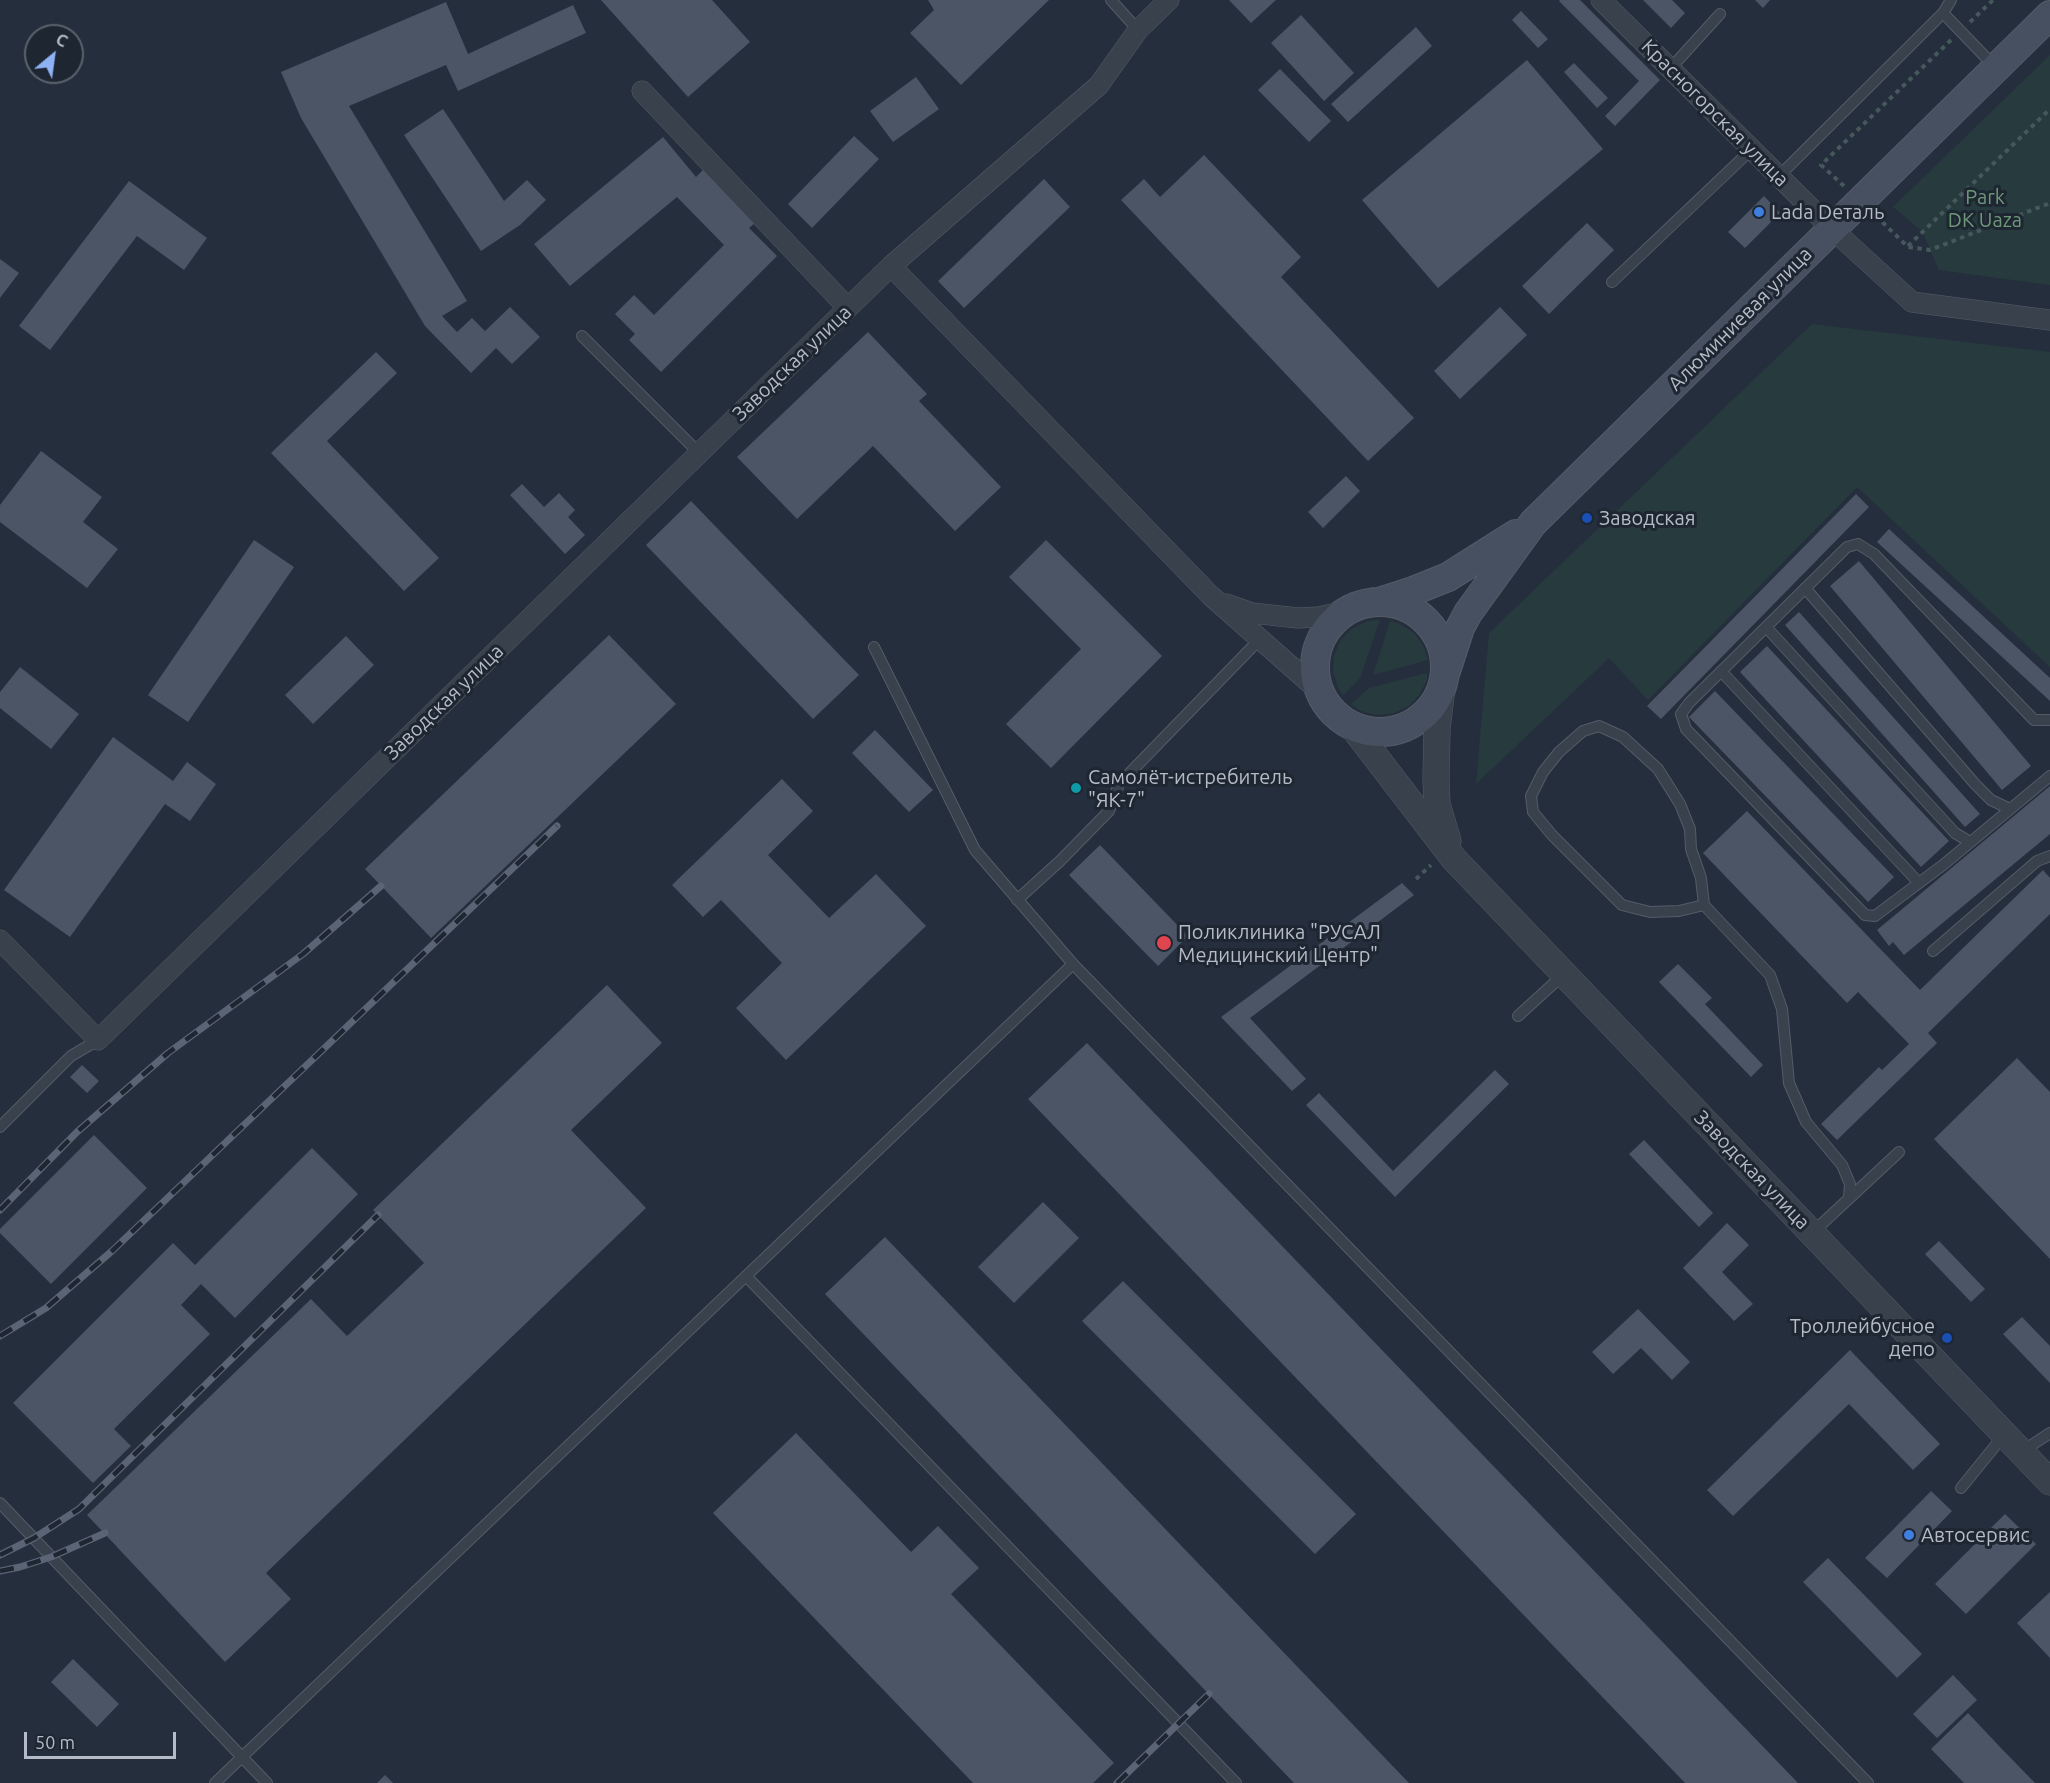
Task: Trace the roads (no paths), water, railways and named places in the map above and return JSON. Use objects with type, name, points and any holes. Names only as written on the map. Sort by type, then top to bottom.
[{"type":"main road","name":"Алюминиевая улица","points":[[1533,523],[2050,15]]},
{"type":"main road","points":[[1533,523],[1468,613],[1460,628],[1444,681],[1429,710],[1416,722],[1401,729],[1384,732],[1368,731],[1352,726],[1333,710],[1319,691],[1315,673],[1316,654],[1323,636],[1334,621],[1347,611],[1362,604],[1379,602],[1448,577],[1533,523]]},
{"type":"main road","points":[[1379,602],[1410,609],[1424,618],[1434,630],[1442,645],[1445,661],[1444,681]]},
{"type":"street","name":"Заводская улица","points":[[98,1040],[891,266],[1099,85],[1138,30],[1169,0]]},
{"type":"street","name":"Красногорская улица","points":[[1601,0],[1831,228],[1912,302],[2050,320]]},
{"type":"street","points":[[642,91],[848,308]]},
{"type":"street","points":[[891,266],[1213,598],[1319,691]]},
{"type":"street","points":[[1213,598],[1252,613],[1277,616],[1318,617],[1347,611]]},
{"type":"street","points":[[1444,681],[1436,757],[1437,804],[1454,859]]},
{"type":"street","name":"Заводская улица","points":[[1352,726],[1454,859],[2050,1482]]},
{"type":"street","points":[[0,940],[98,1040]]},
{"type":"lane","points":[[1111,0],[1138,30]]},
{"type":"lane","points":[[1779,176],[1942,13],[1952,0]]},
{"type":"lane","points":[[1942,13],[1996,68]]},
{"type":"lane","points":[[1670,69],[1720,14]]},
{"type":"lane","points":[[1612,282],[1752,149]]},
{"type":"lane","points":[[582,336],[699,453]]},
{"type":"lane","points":[[2050,720],[2034,720],[1875,554],[1858,544],[1847,547],[1689,703],[1681,714],[1686,729],[1865,915],[1875,916],[1919,883],[2050,776]]},
{"type":"lane","points":[[1805,588],[1975,784],[1991,800],[2010,809]]},
{"type":"lane","points":[[1766,627],[1955,833],[1970,842]]},
{"type":"lane","points":[[1017,900],[1060,861],[1109,811],[1119,784],[1260,639]]},
{"type":"lane","points":[[874,647],[975,850],[1017,900],[1073,964],[1868,1783]]},
{"type":"lane","points":[[1721,671],[1919,883]]},
{"type":"lane","points":[[1704,905],[1679,911],[1650,912],[1622,905],[1552,835],[1533,812],[1531,796],[1543,772],[1559,752],[1583,731],[1599,726],[1623,737],[1658,769],[1680,804],[1690,829],[1691,849],[1701,878],[1704,905],[1770,975],[1782,1009],[1789,1083],[1806,1122],[1842,1165],[1850,1184],[1849,1198]]},
{"type":"lane","points":[[1933,951],[2037,861],[2050,856]]},
{"type":"lane","points":[[215,1783],[1073,964]]},
{"type":"lane","points":[[1518,1016],[1564,974]]},
{"type":"lane","points":[[0,1127],[71,1056],[98,1040]]},
{"type":"lane","points":[[1812,1233],[1899,1152]]},
{"type":"lane","points":[[746,1276],[1236,1783]]},
{"type":"lane","points":[[1961,1488],[2012,1443],[2050,1433]]},
{"type":"lane","points":[[0,1503],[267,1783]]},
{"type":"railway","points":[[0,1336],[46,1308],[112,1251],[557,826]]},
{"type":"railway","points":[[0,1210],[77,1132],[168,1053],[303,954],[381,886]]},
{"type":"railway","points":[[0,1555],[34,1538],[79,1509],[378,1215]]},
{"type":"railway","points":[[0,1571],[51,1557],[105,1533]]},
{"type":"railway","points":[[1117,1783],[1209,1694]]},
{"type":"place","name":"Lada Dеталь","points":[[1759,212]]},
{"type":"place","name":"Заводская","points":[[1587,518]]},
{"type":"place","name":"Самолёт-истребитель \"ЯК-7\"","points":[[1076,788]]},
{"type":"place","name":"Поликлиника \"РУСАЛ Медицинский Центр\"","points":[[1164,943]]},
{"type":"place","name":"Троллейбусное депо","points":[[1947,1338]]},
{"type":"place","name":"Автосервис","points":[[1909,1535]]},
{"type":"park label","name":"Park DK Uaza","points":[[1985,208]]}]
